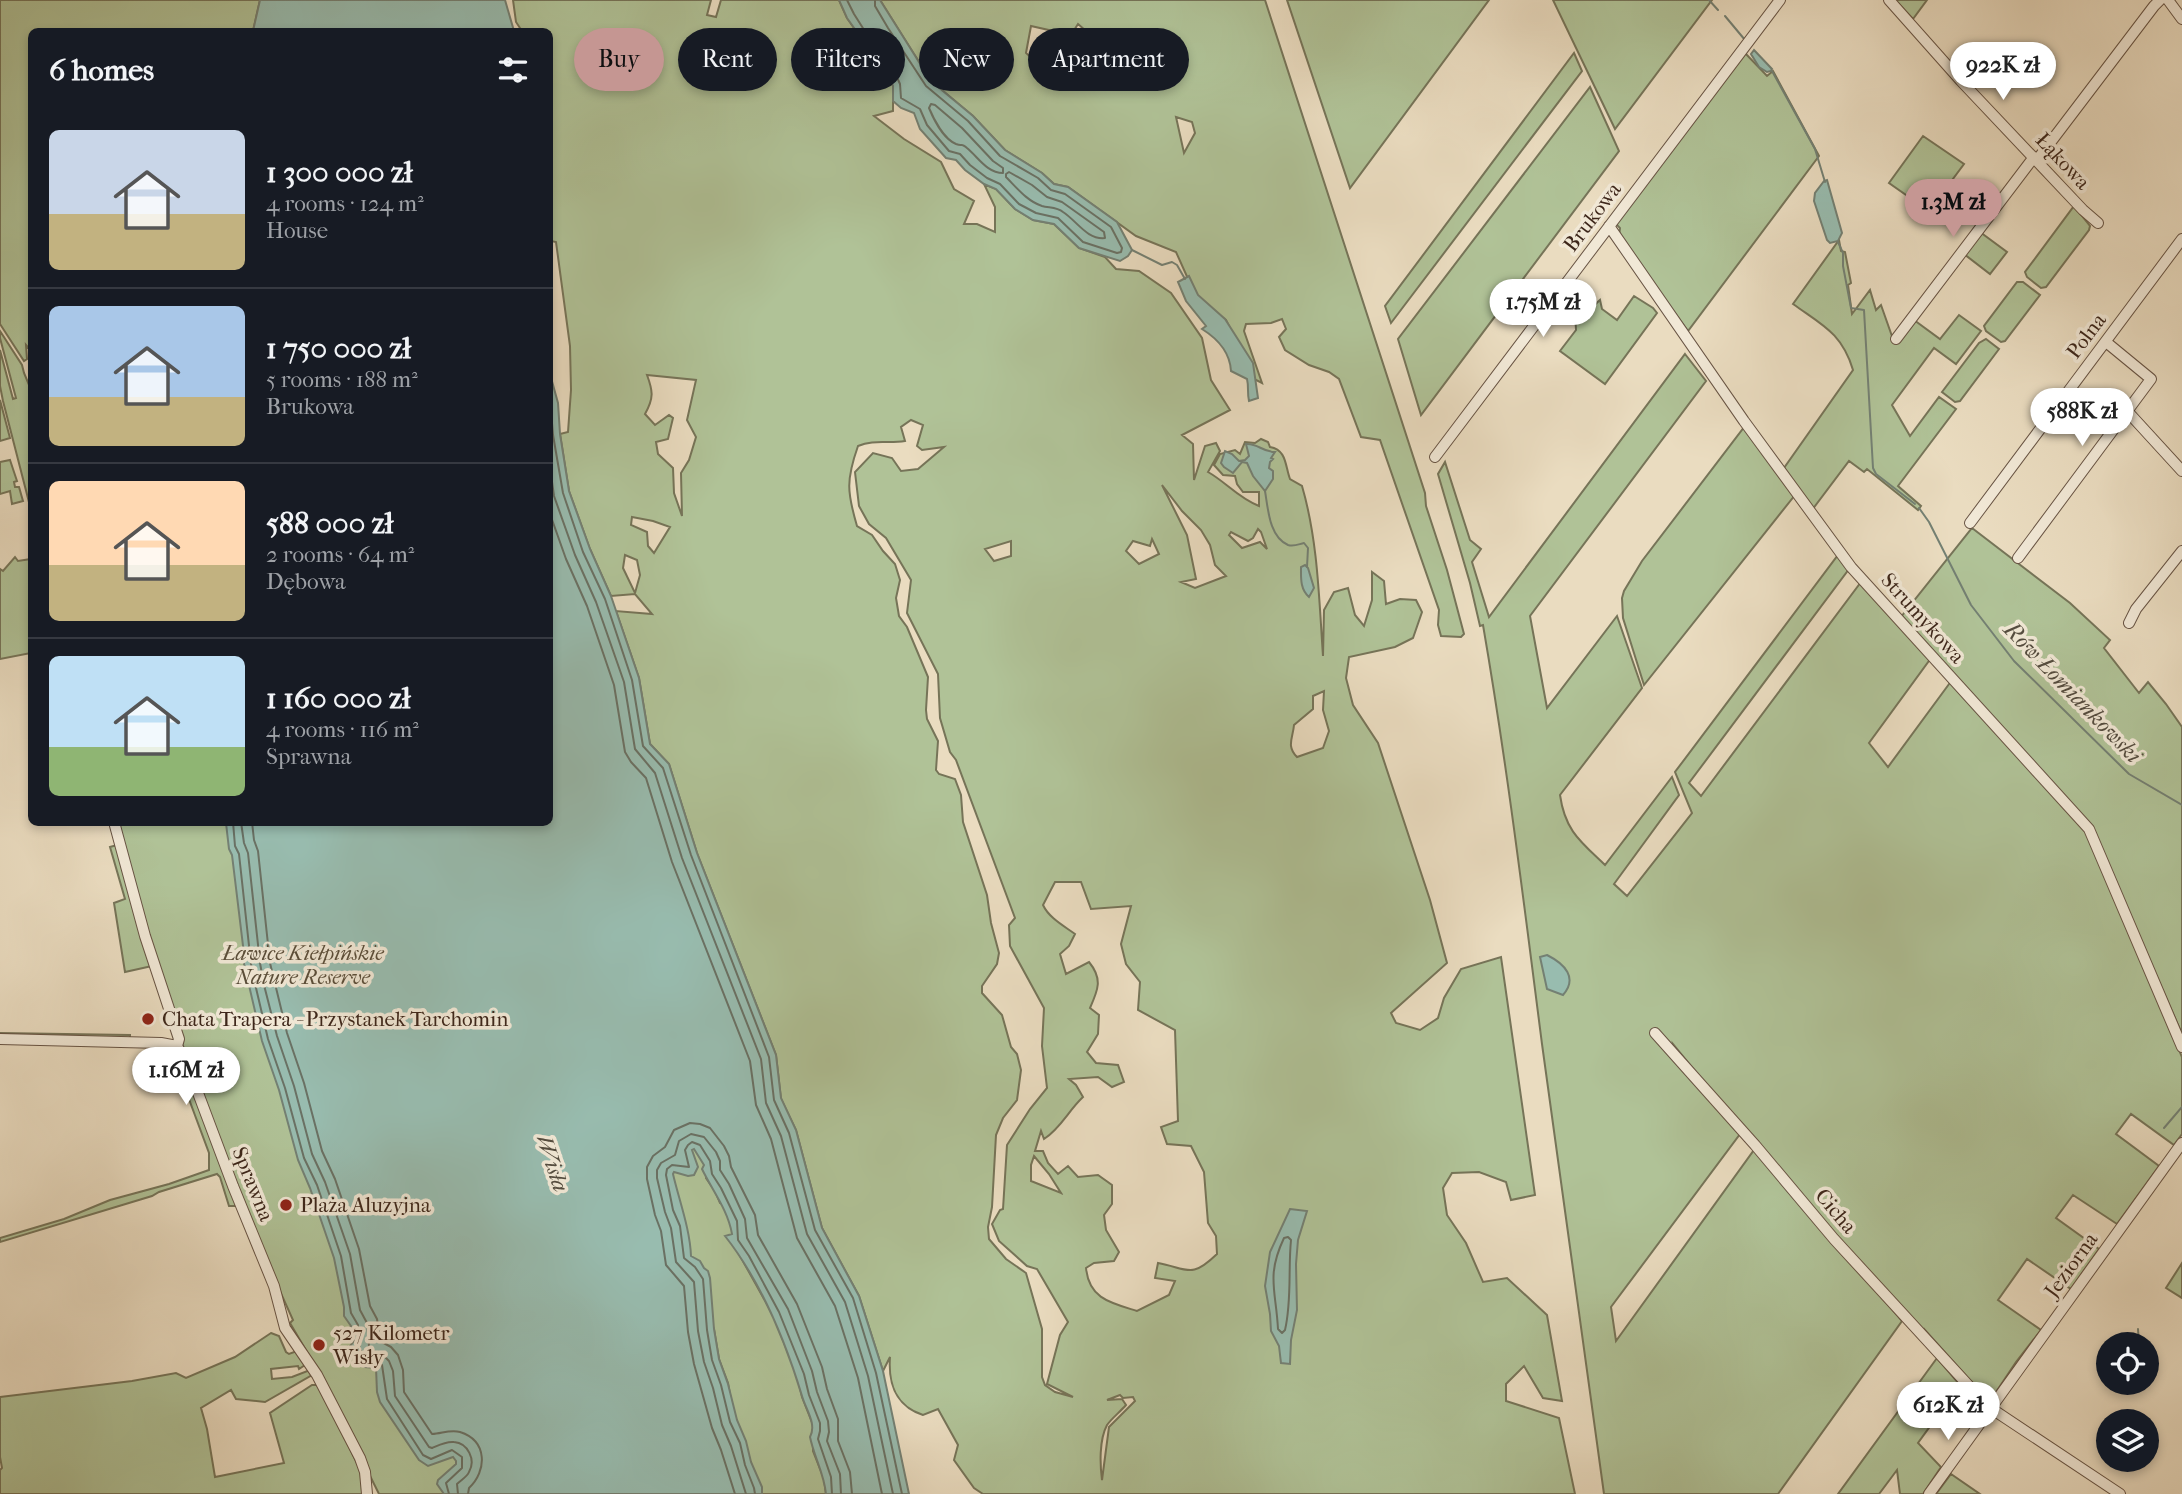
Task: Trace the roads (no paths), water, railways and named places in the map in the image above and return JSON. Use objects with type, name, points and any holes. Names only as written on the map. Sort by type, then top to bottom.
[{"type":"street","name":"Brukowa","points":[[1435,457],[1780,0]]},
{"type":"street","name":"Łąkowa","points":[[1889,0],[1961,81],[2098,223]]},
{"type":"street","points":[[1896,339],[2160,0]]},
{"type":"street","points":[[2168,0],[2182,19]]},
{"type":"street","name":"Strumykowa","points":[[1609,226],[1744,421],[1851,567],[2089,829],[2182,1047]]},
{"type":"street","name":"Polna","points":[[1970,523],[2182,239]]},
{"type":"street","points":[[2018,558],[2151,379],[2106,342]]},
{"type":"street","points":[[2128,412],[2182,471]]},
{"type":"street","points":[[2129,623],[2136,609],[2182,551]]},
{"type":"street","name":"Sprawna","points":[[115,826],[145,936],[179,1039],[177,1046],[186,1061],[281,1307],[285,1328],[317,1375],[360,1458],[365,1472],[367,1494]]},
{"type":"street","name":"Cicha","points":[[1655,1033],[1755,1145],[1838,1244],[1992,1409],[2120,1494]]},
{"type":"street","points":[[0,1040],[161,1042],[177,1046]]},
{"type":"street","name":"Jeziorna","points":[[1929,1494],[2182,1143]]},
{"type":"water","points":[[260,0],[505,0],[513,28],[254,28]]},
{"type":"water","points":[[839,0],[880,0],[898,28],[854,28]]},
{"type":"water","points":[[905,40],[919,62],[919,91],[943,91],[973,116],[1005,150],[1042,173],[1054,184],[1068,187],[1117,222],[1132,250],[1120,261],[1079,248],[1054,224],[1033,220],[1015,209],[996,189],[984,184],[956,160],[946,158],[920,129],[914,113],[901,108],[893,101],[893,91],[905,91]]},
{"type":"water","points":[[1754,50],[1771,71],[1767,72],[1759,67],[1751,54]]},
{"type":"water","points":[[1827,180],[1842,233],[1838,241],[1830,243],[1814,201],[1815,193]]},
{"type":"water","points":[[1189,276],[1198,295],[1225,319],[1253,363],[1258,398],[1249,401],[1247,379],[1231,371],[1222,347],[1202,329],[1206,326],[1186,301],[1178,282]]},
{"type":"water","name":"Wisła","points":[[553,385],[558,403],[569,491],[611,596],[639,678],[650,744],[669,764],[697,853],[776,1055],[781,1098],[796,1130],[822,1228],[859,1296],[883,1371],[909,1494],[826,1494],[810,1437],[812,1422],[788,1354],[761,1293],[725,1236],[732,1234],[727,1217],[694,1149],[692,1150],[698,1167],[694,1175],[673,1174],[691,1256],[700,1261],[710,1278],[719,1359],[751,1462],[762,1487],[762,1494],[444,1494],[437,1484],[438,1480],[456,1461],[453,1457],[428,1466],[419,1460],[380,1402],[376,1368],[365,1367],[356,1355],[351,1355],[350,1346],[354,1341],[349,1330],[351,1326],[344,1316],[334,1258],[298,1160],[262,1041],[244,964],[232,855],[226,826],[553,826]]},
{"type":"water","points":[[1246,444],[1275,452],[1269,468],[1273,471],[1273,479],[1265,491],[1247,463],[1242,462],[1233,473],[1221,463],[1225,451],[1239,461],[1245,460],[1249,456]]},
{"type":"water","points":[[1305,565],[1314,588],[1309,597],[1302,583],[1301,567]]},
{"type":"water","points":[[1547,955],[1564,967],[1569,977],[1563,995],[1547,989],[1540,957]]},
{"type":"water","points":[[1290,1209],[1307,1211],[1298,1240],[1297,1310],[1290,1364],[1281,1363],[1279,1346],[1271,1331],[1265,1286],[1270,1252]]},
{"type":"waterway","name":"Rów Łomiankowski","points":[[1709,0],[1718,10]]},
{"type":"waterway","name":"Rów Łomiankowski","points":[[1725,16],[1745,40]]},
{"type":"waterway","name":"Rów Łomiankowski","points":[[1772,71],[1815,149],[1825,182]]},
{"type":"waterway","name":"Rów Łomiankowski","points":[[1838,242],[1843,253],[1851,308],[1864,310],[1873,468],[1876,474],[1915,504]]},
{"type":"waterway","points":[[1132,250],[1162,265],[1172,262],[1177,265],[1185,279]]},
{"type":"waterway","points":[[1265,491],[1273,529],[1288,545],[1304,543],[1308,548],[1307,567]]},
{"type":"waterway","name":"Rów Łomiankowski","points":[[1919,508],[1929,522],[1971,605],[2014,661],[2129,774],[2182,805]]},
{"type":"waterway","points":[[2164,1128],[2182,1107]]},
{"type":"place","name":"Chata Trapera - Przystanek Tarchomin","points":[[148,1019]]},
{"type":"place","name":"Plaża Aluzyjna","points":[[286,1205]]},
{"type":"place","name":"527 Kilometr Wisły","points":[[319,1345]]},
{"type":"park label","name":"Ławice Kiełpińskie Nature Reserve","points":[[303,965]]}]
